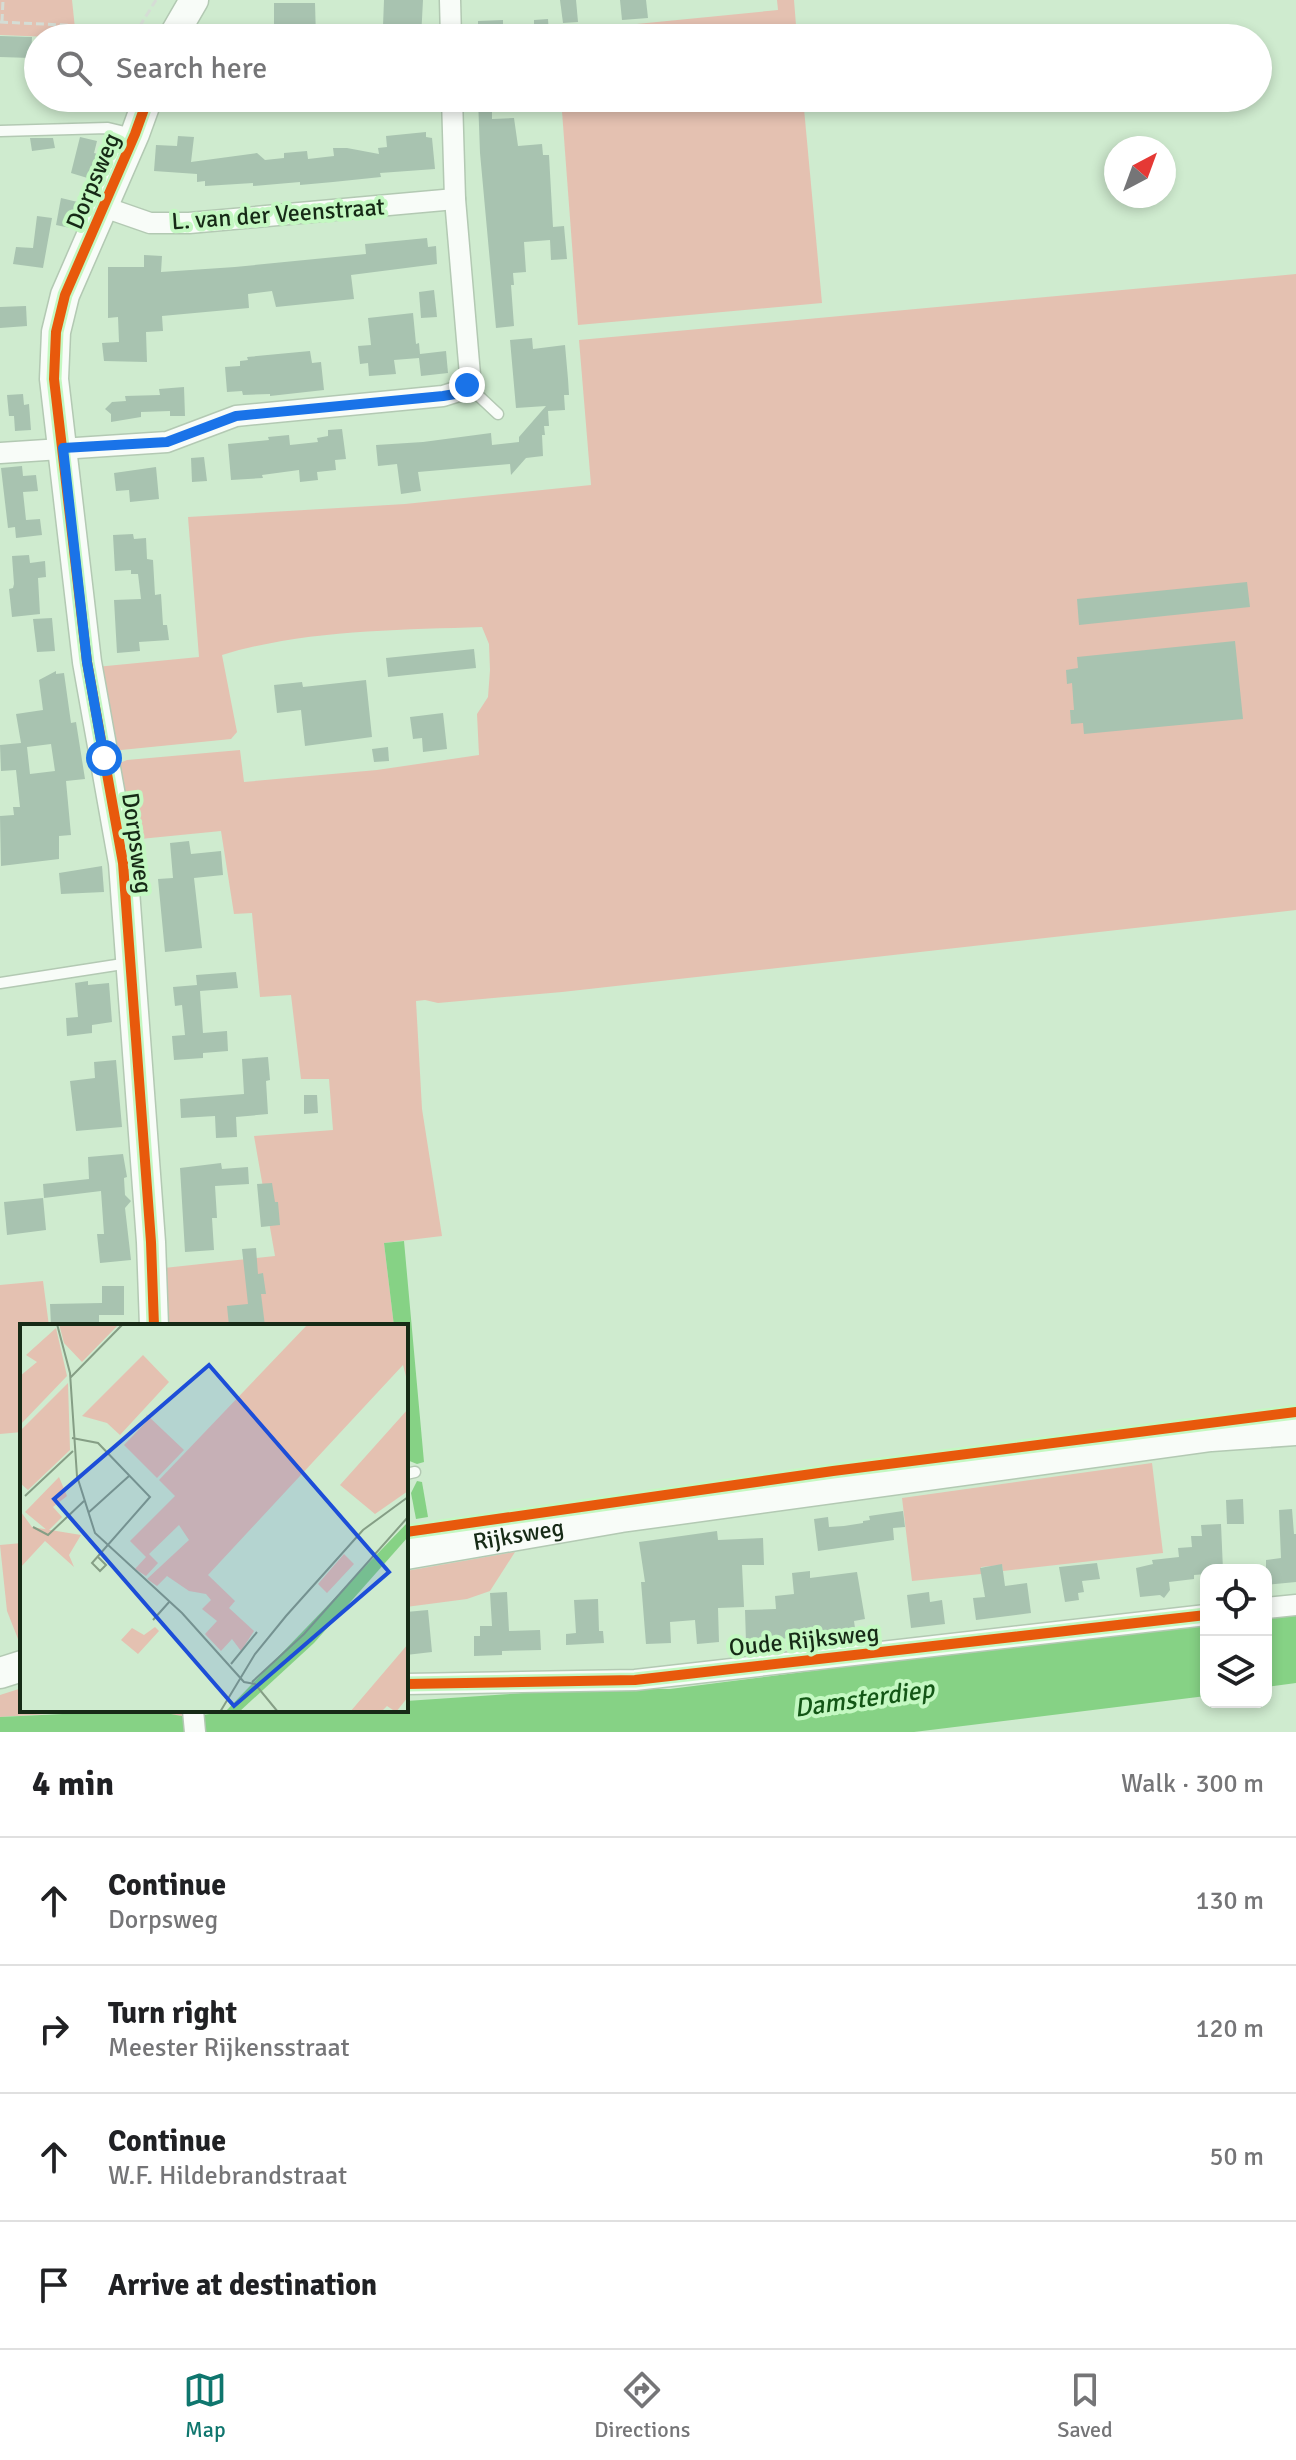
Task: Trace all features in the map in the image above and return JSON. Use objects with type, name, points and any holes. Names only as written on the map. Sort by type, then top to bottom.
[{"type":"main road","name":"Rijksweg","points":[[408,1554],[637,1515],[1211,1436],[1296,1430]]},
{"type":"main road","points":[[0,1673],[20,1667]]},
{"type":"street","points":[[180,24],[194,0]]},
{"type":"street","points":[[450,0],[451,24]]},
{"type":"street","name":"Dorpsweg","points":[[143,112],[65,295],[56,332],[54,379],[87,662],[123,863],[151,1242],[154,1324]]},
{"type":"street","points":[[0,453],[167,442],[236,416],[455,394],[467,385],[470,369],[455,199],[452,112]]},
{"type":"street","name":"L. van der Veenstraat","points":[[104,207],[150,223],[189,223],[455,199]]},
{"type":"street","points":[[1272,1607],[1296,1605]]},
{"type":"street","name":"Oude Rijksweg","points":[[408,1684],[635,1680],[1200,1616]]},
{"type":"lane","name":"Dorpsweg","points":[[0,131],[108,128],[135,134]]},
{"type":"lane","points":[[467,385],[498,414]]},
{"type":"lane","points":[[0,983],[131,963]]},
{"type":"path","points":[[3,0],[1,22],[42,24]]},
{"type":"path","points":[[141,24],[156,0]]},
{"type":"shaded area","points":[[0,0],[72,0],[75,24],[24,24],[24,36],[0,35]]},
{"type":"shaded area","points":[[777,0],[794,0],[796,24],[636,24],[778,10]]},
{"type":"shaded area","points":[[562,112],[804,112],[822,303],[578,325]]},
{"type":"shaded area","points":[[1296,274],[1296,910],[562,992],[438,1003],[416,1001],[422,1109],[442,1236],[384,1243],[394,1324],[166,1324],[164,1268],[275,1256],[254,1136],[333,1130],[329,1079],[301,1079],[291,995],[260,997],[252,913],[234,914],[221,831],[130,840],[115,765],[127,760],[240,750],[244,782],[377,770],[479,755],[477,714],[488,697],[489,644],[482,627],[417,629],[285,640],[222,655],[237,732],[231,739],[121,750],[112,748],[96,667],[199,657],[188,517],[405,504],[591,485],[579,340]]},
{"type":"shaded area","points":[[43,1281],[49,1324],[20,1324],[20,1432],[0,1434],[0,1285]]},
{"type":"shaded area","points":[[1152,1463],[1163,1553],[1003,1571],[1002,1565],[981,1567],[981,1574],[912,1581],[902,1498]]},
{"type":"shaded area","points":[[20,1543],[20,1644],[7,1611],[0,1545]]},
{"type":"shaded area","points":[[515,1552],[490,1591],[467,1599],[408,1607],[408,1571]]},
{"type":"shaded area","points":[[20,1689],[20,1712],[94,1712],[0,1717],[0,1695]]},
{"type":"shaded area","points":[[141,1712],[186,1712],[187,1717]]},
{"type":"water","points":[[404,1241],[424,1462],[417,1464],[408,1460],[408,1324],[394,1324],[384,1243]]},
{"type":"water","points":[[417,1481],[422,1482],[428,1517],[416,1519],[411,1493]]},
{"type":"water","points":[[1296,1610],[1296,1683],[1272,1686],[1272,1613]]},
{"type":"water","name":"Damsterdiep","points":[[1200,1622],[1200,1697],[914,1732],[0,1732],[0,1717],[104,1712],[160,1712],[187,1717],[225,1712],[408,1712],[408,1701],[583,1689],[670,1689]]},
{"type":"building","points":[[384,0],[423,0],[422,24],[383,24]]},
{"type":"building","points":[[560,0],[576,0],[578,22],[563,23]]},
{"type":"building","points":[[620,0],[646,0],[648,18],[622,20]]},
{"type":"building","points":[[274,3],[315,3],[316,24],[274,24]]},
{"type":"building","points":[[548,19],[548,24],[534,24],[534,20]]},
{"type":"building","points":[[503,20],[503,24],[478,24],[478,21]]},
{"type":"building","points":[[0,36],[24,37],[24,58],[0,57]]},
{"type":"building","points":[[479,112],[492,112],[492,119],[514,118],[518,146],[542,144],[543,155],[549,155],[553,227],[564,226],[567,259],[551,260],[550,240],[524,242],[526,272],[513,273],[514,285],[511,285],[514,326],[496,328]]},
{"type":"building","points":[[426,132],[426,137],[432,138],[435,169],[380,173],[381,177],[300,185],[300,182],[205,186],[205,181],[197,182],[197,174],[154,171],[156,145],[177,146],[178,136],[194,137],[191,162],[257,153],[265,160],[284,158],[284,153],[307,151],[308,159],[334,156],[333,148],[379,154],[378,148],[387,147],[386,136]]},
{"type":"building","points":[[80,137],[97,141],[94,153],[101,155],[94,180],[71,173]]},
{"type":"building","points":[[30,138],[53,138],[55,148],[32,151]]},
{"type":"building","points":[[61,198],[82,203],[75,229],[56,225]]},
{"type":"building","points":[[37,216],[52,218],[43,268],[13,264],[16,247],[33,248]]},
{"type":"building","points":[[427,238],[428,247],[436,246],[437,264],[351,275],[354,299],[276,307],[272,291],[248,294],[249,308],[162,316],[163,331],[146,332],[147,362],[104,361],[102,343],[119,342],[118,317],[108,318],[108,267],[144,267],[144,255],[162,256],[161,272],[235,267],[366,254],[365,244]]},
{"type":"building","points":[[434,290],[437,317],[421,318],[419,292]]},
{"type":"building","points":[[26,306],[27,326],[0,328],[0,307]]},
{"type":"building","points":[[413,313],[420,354],[446,351],[448,373],[421,376],[419,358],[394,360],[396,374],[369,376],[368,363],[360,364],[358,346],[371,345],[368,318]]},
{"type":"building","points":[[532,338],[533,349],[565,345],[569,395],[564,395],[565,410],[548,411],[549,426],[544,426],[545,435],[542,435],[543,456],[526,458],[511,475],[510,464],[418,472],[421,491],[401,494],[397,464],[378,466],[376,445],[491,433],[492,445],[519,442],[519,437],[546,406],[516,408],[510,340]]},
{"type":"building","points":[[310,351],[312,363],[321,362],[324,390],[270,396],[227,392],[225,367],[240,366],[240,361],[248,360],[247,357]]},
{"type":"building","points":[[184,387],[185,416],[170,416],[170,411],[141,412],[141,417],[111,422],[111,414],[105,409],[112,402],[126,401],[125,396],[160,395],[159,389]]},
{"type":"building","points":[[23,394],[24,405],[29,404],[31,430],[15,431],[14,416],[9,416],[7,395]]},
{"type":"building","points":[[342,429],[346,459],[335,460],[336,470],[317,472],[318,480],[300,482],[299,470],[262,475],[263,478],[231,480],[228,444],[289,435],[290,445],[318,442],[317,438],[328,436],[328,430]]},
{"type":"building","points":[[204,457],[207,481],[192,482],[191,458]]},
{"type":"building","points":[[22,466],[23,476],[36,475],[38,491],[23,492],[26,520],[40,519],[42,535],[16,538],[15,527],[8,528],[1,468]]},
{"type":"building","points":[[156,467],[159,499],[130,502],[129,490],[116,491],[114,473]]},
{"type":"building","points":[[133,534],[134,539],[146,538],[147,559],[153,560],[155,595],[161,594],[163,625],[167,625],[169,640],[139,642],[140,651],[117,653],[114,600],[141,599],[138,574],[131,574],[131,570],[115,571],[113,535]]},
{"type":"building","points":[[29,555],[30,563],[45,561],[46,577],[38,578],[40,614],[12,617],[9,589],[14,584],[12,556]]},
{"type":"building","points":[[1247,582],[1250,607],[1079,625],[1077,599]]},
{"type":"building","points":[[52,618],[55,651],[37,652],[33,619]]},
{"type":"building","points":[[1235,641],[1243,719],[1084,734],[1083,723],[1071,724],[1070,710],[1074,710],[1072,683],[1067,684],[1066,670],[1078,668],[1077,657]]},
{"type":"building","points":[[474,649],[476,668],[388,677],[386,658]]},
{"type":"building","points":[[56,671],[56,674],[64,673],[71,723],[76,722],[85,779],[66,781],[71,835],[59,836],[59,859],[1,866],[0,816],[14,815],[13,807],[20,807],[16,770],[1,771],[0,745],[21,743],[16,714],[43,710],[39,680]],"holes":[[[51,744],[55,771],[30,774],[27,747]]]},
{"type":"building","points":[[366,680],[372,737],[305,746],[301,710],[277,713],[274,685],[302,682],[303,687]]},
{"type":"building","points":[[443,713],[447,749],[423,752],[422,738],[413,739],[410,717]]},
{"type":"building","points":[[388,747],[389,761],[374,762],[372,749]]},
{"type":"building","points":[[189,841],[191,854],[221,851],[223,875],[194,878],[202,948],[165,952],[158,879],[173,878],[170,843]]},
{"type":"building","points":[[102,866],[104,892],[61,894],[59,873]]},
{"type":"building","points":[[236,972],[238,988],[200,991],[203,1033],[227,1031],[228,1051],[203,1053],[203,1058],[174,1060],[172,1036],[185,1035],[182,1005],[175,1006],[173,987],[197,985],[196,975]]},
{"type":"building","points":[[88,981],[88,985],[109,983],[112,1022],[92,1025],[92,1033],[67,1036],[66,1018],[78,1017],[75,983]]},
{"type":"building","points":[[268,1057],[268,1114],[236,1117],[237,1137],[216,1138],[215,1116],[181,1118],[180,1099],[244,1094],[242,1059]]},
{"type":"building","points":[[116,1060],[122,1127],[76,1131],[70,1081],[95,1078],[94,1062]]},
{"type":"building","points":[[304,1095],[317,1095],[318,1113],[304,1114]]},
{"type":"building","points":[[123,1154],[127,1177],[124,1178],[125,1195],[131,1201],[125,1208],[131,1260],[100,1263],[97,1234],[104,1234],[101,1191],[44,1198],[43,1184],[89,1179],[88,1157]]},
{"type":"building","points":[[221,1163],[222,1169],[248,1167],[249,1184],[215,1186],[217,1218],[212,1218],[214,1250],[185,1252],[180,1168]]},
{"type":"building","points":[[272,1183],[280,1225],[261,1227],[257,1184]]},
{"type":"building","points":[[43,1198],[46,1230],[7,1235],[4,1202]]},
{"type":"building","points":[[256,1248],[258,1274],[263,1273],[266,1294],[261,1294],[265,1324],[229,1324],[227,1306],[248,1304],[242,1249]]},
{"type":"building","points":[[102,1286],[124,1286],[124,1315],[99,1315],[99,1324],[51,1324],[50,1304],[102,1303]]},
{"type":"building","points":[[1243,1499],[1244,1524],[1227,1524],[1226,1500]]},
{"type":"building","points":[[1292,1509],[1296,1534],[1296,1582],[1272,1584],[1272,1564],[1266,1564],[1266,1560],[1281,1558],[1279,1510]]},
{"type":"building","points":[[903,1511],[905,1527],[893,1528],[894,1540],[818,1551],[814,1519],[828,1517],[829,1527],[844,1526],[863,1523],[870,1520],[869,1516]]},
{"type":"building","points":[[1221,1524],[1223,1564],[1200,1564],[1200,1574],[1194,1575],[1194,1579],[1169,1582],[1170,1590],[1164,1598],[1160,1595],[1140,1597],[1136,1568],[1153,1564],[1152,1560],[1179,1557],[1178,1548],[1192,1547],[1191,1536],[1202,1536],[1201,1525]]},
{"type":"building","points":[[717,1531],[718,1540],[763,1538],[764,1565],[742,1565],[744,1607],[718,1608],[719,1642],[697,1644],[695,1620],[670,1622],[671,1643],[646,1644],[641,1582],[645,1582],[639,1542]]},
{"type":"building","points":[[1097,1563],[1100,1579],[1082,1581],[1084,1592],[1078,1593],[1079,1600],[1065,1602],[1059,1567]]},
{"type":"building","points":[[1002,1564],[1005,1586],[1027,1583],[1031,1613],[976,1620],[973,1598],[985,1597],[980,1568]]},
{"type":"building","points":[[810,1571],[810,1578],[857,1572],[865,1619],[854,1621],[856,1635],[829,1638],[828,1633],[802,1634],[802,1637],[746,1642],[745,1610],[776,1609],[775,1596],[794,1594],[792,1573]]},
{"type":"building","points":[[507,1592],[509,1631],[540,1630],[541,1650],[502,1651],[502,1655],[474,1656],[474,1636],[480,1636],[480,1626],[492,1626],[490,1593]]},
{"type":"building","points":[[929,1592],[930,1602],[942,1600],[945,1624],[911,1628],[907,1595]]},
{"type":"building","points":[[598,1599],[599,1631],[603,1631],[604,1643],[566,1645],[566,1634],[576,1633],[574,1600]]},
{"type":"building","points":[[428,1610],[432,1652],[408,1655],[408,1612]]},
{"type":"cycle path","points":[[143,112],[65,295],[56,332],[54,379],[87,662],[123,863],[151,1242],[154,1324]]},
{"type":"cycle path","points":[[408,1532],[833,1471],[1296,1412]]},
{"type":"cycle path","points":[[408,1684],[635,1680],[1200,1616]]},
{"type":"route","points":[[104,758],[87,662],[63,448],[167,442],[236,416],[443,396],[455,394],[467,385]]}]
